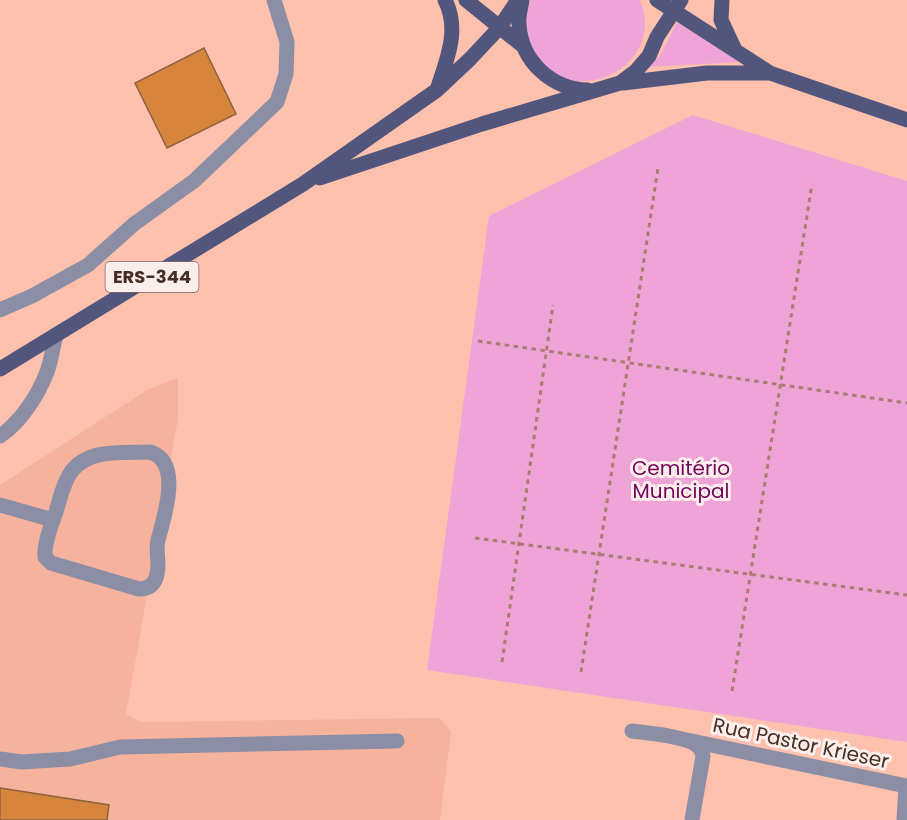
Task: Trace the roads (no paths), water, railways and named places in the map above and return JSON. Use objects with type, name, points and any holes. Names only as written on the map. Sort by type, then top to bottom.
[{"type":"main road","points":[[437,90],[451,48],[452,38],[452,28],[445,0]]},
{"type":"main road","points":[[466,0],[523,46]]},
{"type":"main road","points":[[499,28],[520,0]]},
{"type":"main road","points":[[520,0],[519,23],[523,46],[535,66],[553,81],[574,90],[597,90],[620,83],[707,73],[770,73]]},
{"type":"main road","points":[[657,37],[656,0],[677,4],[735,50],[770,73],[907,120]]},
{"type":"main road","points":[[722,0],[721,20],[735,50]]},
{"type":"main road","points":[[620,83],[636,71],[649,56],[657,37],[677,4]]},
{"type":"main road","name":"ERS-344","points":[[0,369],[303,184],[437,90],[499,28]]},
{"type":"main road","name":"ERS-344","points":[[303,184],[482,124],[597,90]]},
{"type":"street","points":[[0,310],[32,296],[88,265],[134,224],[194,181],[277,102],[286,74],[287,42],[274,0]]},
{"type":"street","points":[[0,436],[32,403],[47,372],[56,335]]},
{"type":"street","points":[[150,452],[164,460],[168,468],[169,485],[158,541],[157,577],[146,590],[139,590],[51,563],[45,557],[44,550],[53,520],[71,471],[86,459],[107,453],[150,452]]},
{"type":"street","points":[[0,505],[53,520]]},
{"type":"street","name":"Rua Pastor Krieser","points":[[632,731],[906,786]]},
{"type":"street","points":[[0,759],[22,762],[70,759],[120,747],[397,741]]},
{"type":"street","points":[[692,742],[702,750],[703,756],[692,820]]},
{"type":"street","points":[[904,820],[906,786]]},
{"type":"park label","name":"Cemitério Municipal","points":[[681,480]]}]
